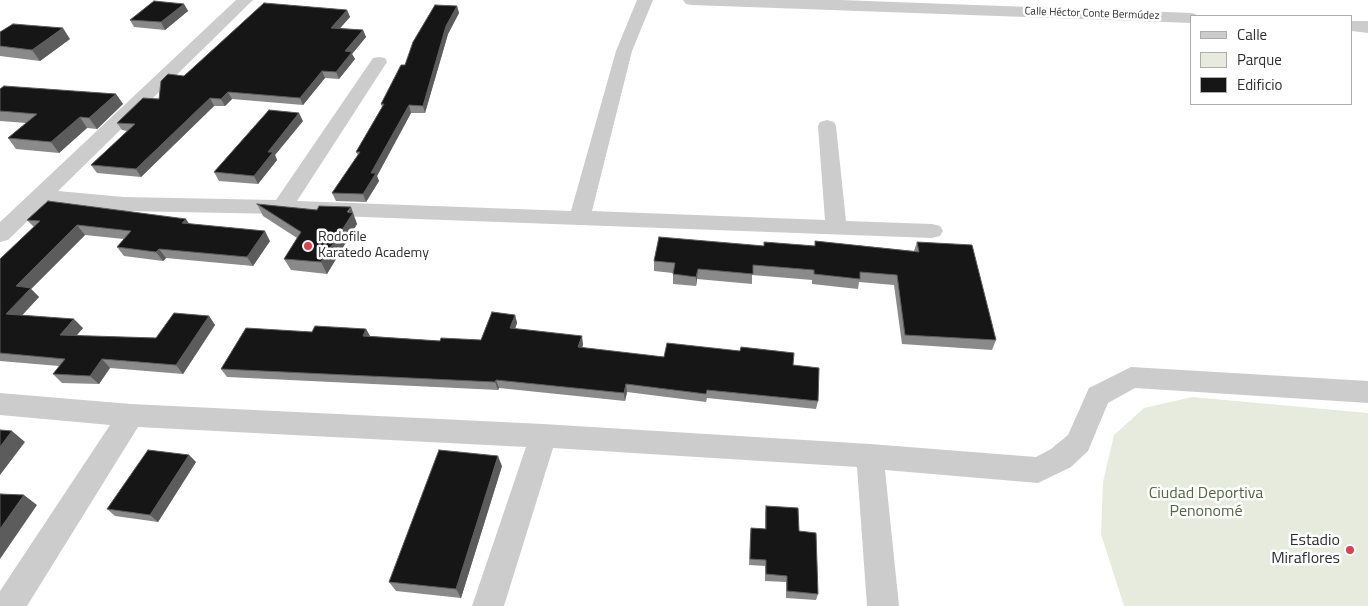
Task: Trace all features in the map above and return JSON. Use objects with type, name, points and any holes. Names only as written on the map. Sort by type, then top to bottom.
[{"type":"street","points":[[0,235],[246,0]]},
{"type":"street","points":[[580,217],[624,51],[645,0]]},
{"type":"street","name":"Calle Héctor Conte Bermúdez","points":[[692,0],[1190,18]]},
{"type":"street","points":[[1353,26],[1368,27]]},
{"type":"street","points":[[282,207],[379,62]]},
{"type":"street","points":[[827,126],[836,227]]},
{"type":"street","points":[[41,196],[124,204],[282,207],[932,231]]},
{"type":"street","points":[[0,404],[131,415],[543,436],[870,456],[1038,470],[1061,458],[1078,443],[1098,396],[1131,378],[1368,392]]},
{"type":"street","points":[[9,606],[131,415]]},
{"type":"street","points":[[488,606],[543,436]]},
{"type":"street","points":[[870,456],[883,606]]},
{"type":"green space","name":"Ciudad Deportiva Penonomé","points":[[1192,397],[1368,413],[1368,606],[1124,606],[1101,534],[1103,482],[1114,435],[1144,408]]},
{"type":"building","points":[[154,1],[184,4],[161,22],[130,20]]},
{"type":"building","points":[[264,3],[347,10],[331,28],[363,30],[345,51],[352,52],[336,72],[322,71],[300,98],[228,92],[221,99],[210,98],[136,169],[91,165],[135,124],[117,123],[143,98],[159,99],[161,81],[168,74],[184,76]]},
{"type":"building","points":[[435,5],[457,6],[446,26],[423,106],[409,105],[371,173],[376,173],[363,194],[332,193],[360,152],[356,152],[384,104],[381,104],[401,65],[405,65],[413,42]]},
{"type":"building","points":[[13,24],[63,28],[32,50],[0,46],[0,32]]},
{"type":"building","points":[[4,86],[116,94],[89,118],[80,117],[51,142],[8,138],[37,114],[0,111],[0,89]]},
{"type":"building","points":[[269,110],[299,113],[268,152],[273,152],[254,176],[214,172]]},
{"type":"building","points":[[48,201],[186,219],[182,223],[265,231],[247,257],[159,249],[156,252],[117,247],[131,231],[77,225],[16,286],[31,288],[6,314],[74,319],[60,335],[156,338],[174,313],[209,316],[176,365],[102,359],[90,376],[53,374],[65,359],[0,353],[0,259],[40,221],[27,220]]},
{"type":"building","points":[[257,204],[317,210],[319,206],[351,207],[347,212],[353,213],[321,262],[284,259],[301,232]]},
{"type":"building","points":[[659,237],[764,246],[764,242],[815,246],[815,241],[919,252],[917,242],[972,245],[996,340],[905,335],[897,275],[860,272],[860,279],[814,274],[814,270],[753,265],[753,274],[698,269],[696,277],[673,274],[675,263],[654,261]]},
{"type":"building","points":[[492,312],[515,315],[510,328],[582,336],[578,347],[664,357],[667,343],[740,351],[741,347],[794,353],[793,365],[819,368],[818,401],[707,390],[706,394],[626,384],[624,393],[496,380],[495,382],[221,369],[246,328],[312,332],[315,326],[366,329],[363,336],[440,341],[441,338],[481,340]]},
{"type":"building","points":[[0,430],[12,431],[0,447]]},
{"type":"building","points":[[148,450],[189,455],[150,515],[107,509]]},
{"type":"building","points":[[439,450],[498,456],[456,589],[389,582]]},
{"type":"building","points":[[0,494],[24,495],[0,529]]},
{"type":"building","points":[[766,506],[798,508],[799,531],[816,533],[818,594],[787,591],[787,576],[766,574],[766,560],[750,559],[751,528],[766,529]]},
{"type":"place","name":"Rodofile Karatedo Academy","points":[[308,246]]},
{"type":"place","name":"Estadio Miraflores","points":[[1350,550]]}]
